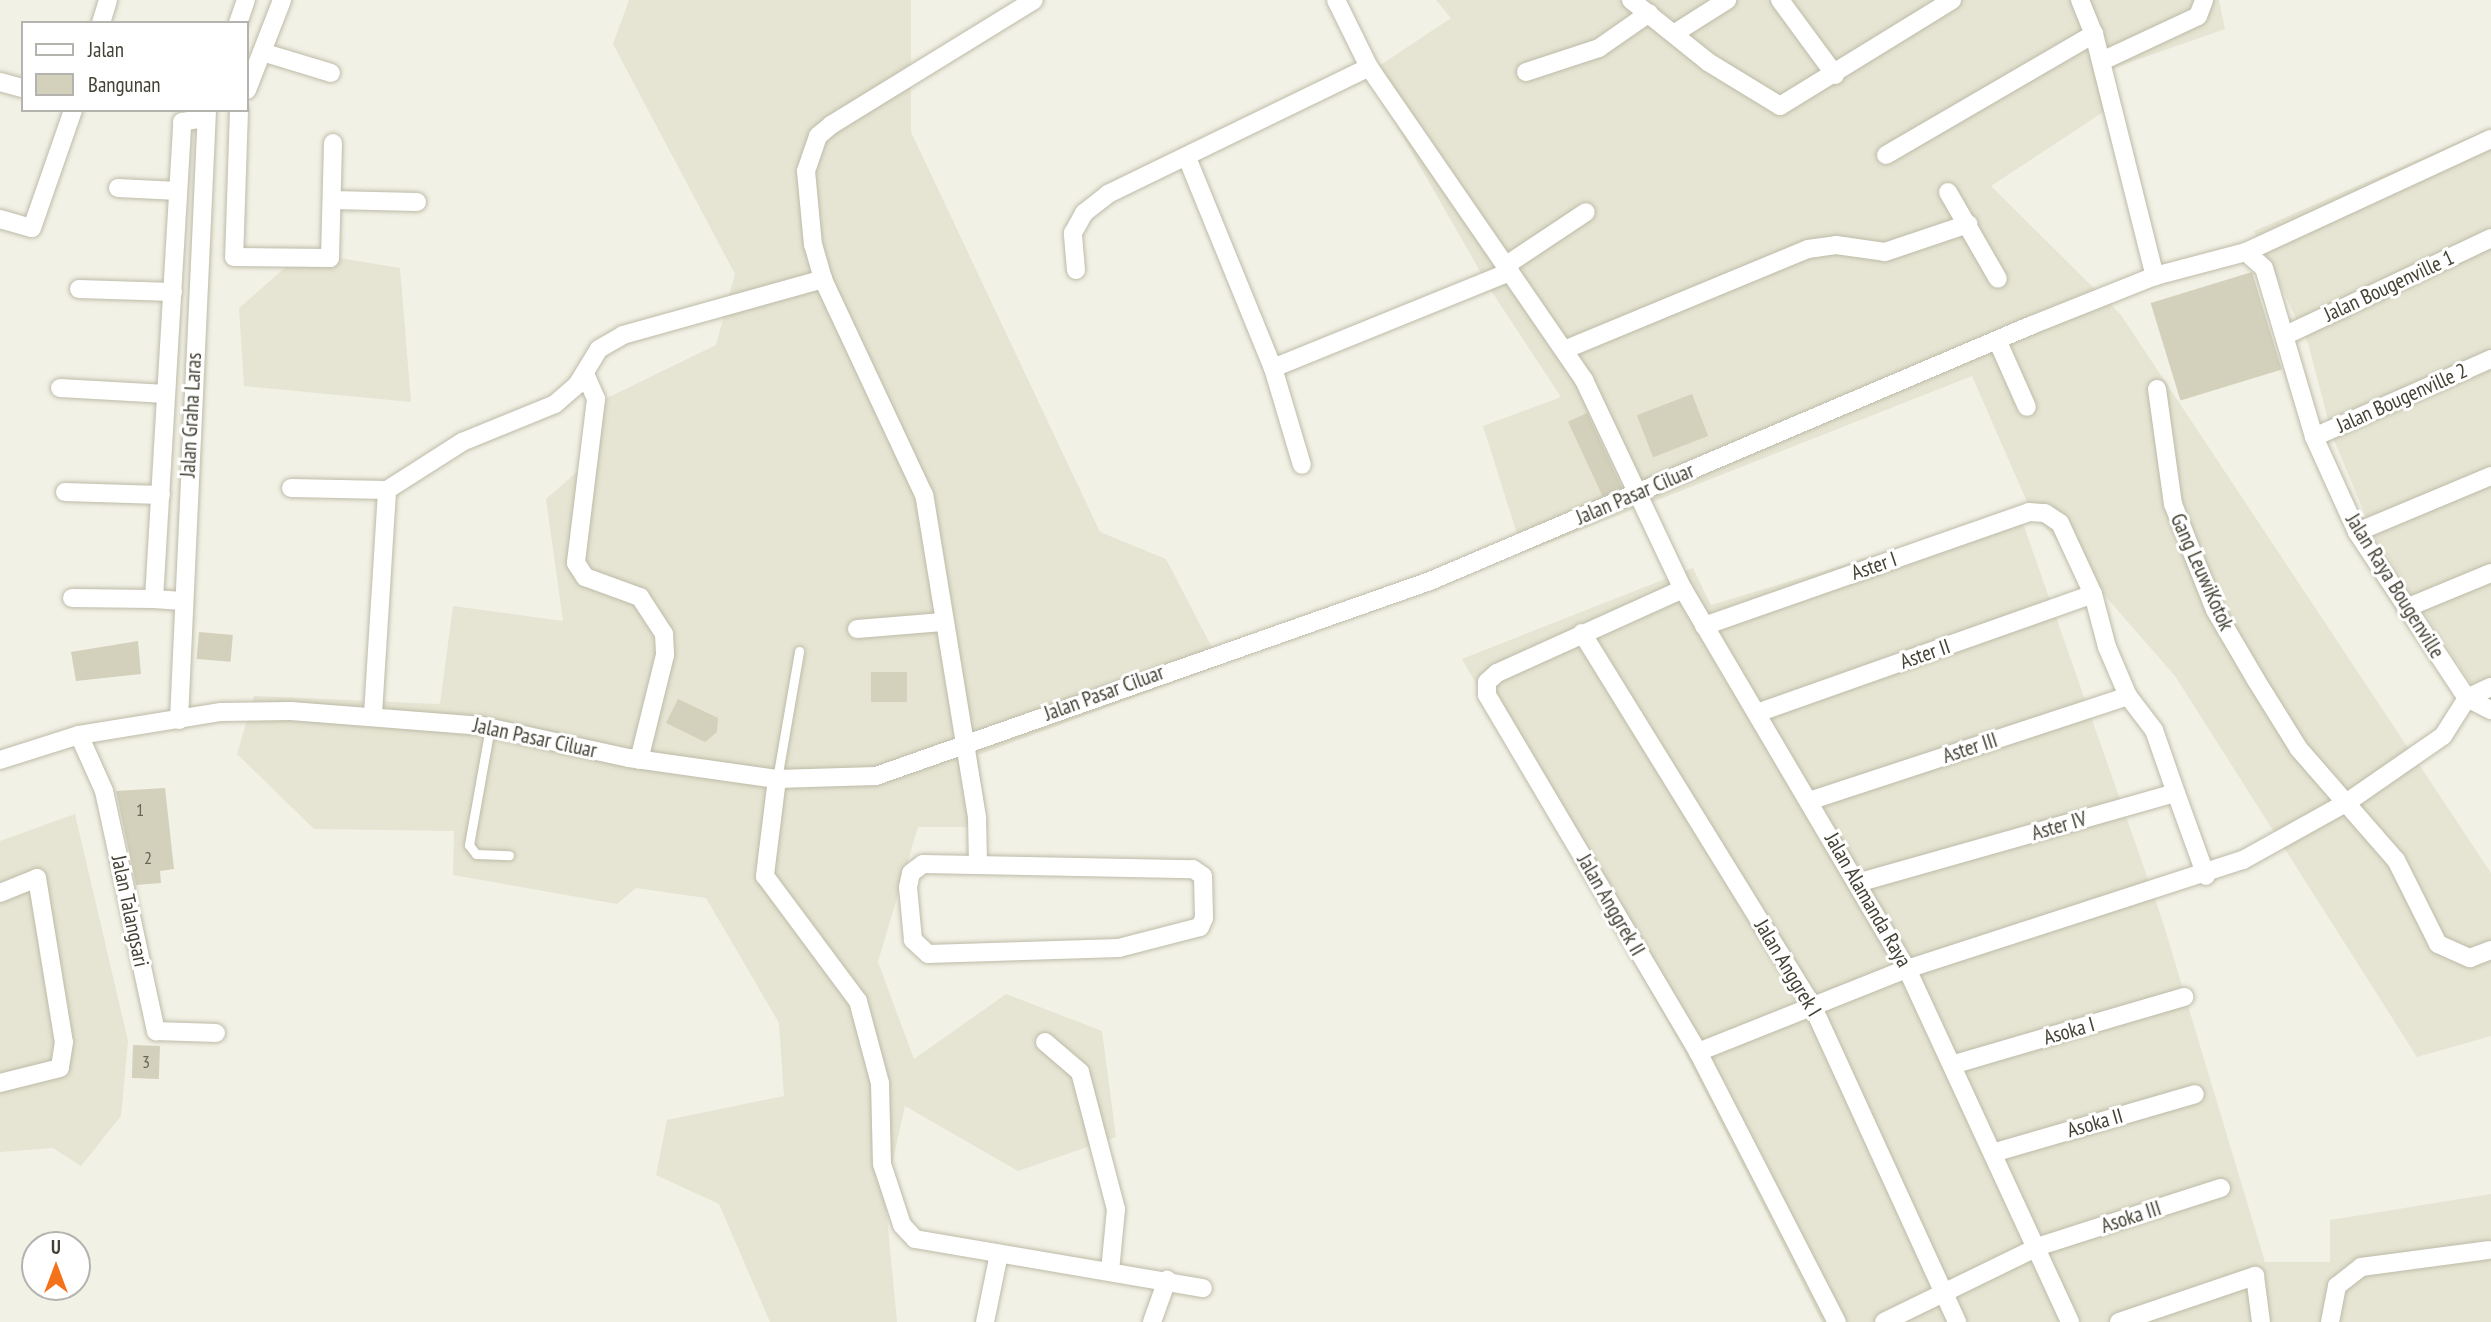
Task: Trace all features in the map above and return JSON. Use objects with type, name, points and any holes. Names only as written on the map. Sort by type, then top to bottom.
[{"type":"street","points":[[102,21],[108,0]]},
{"type":"street","points":[[239,21],[246,0]]},
{"type":"street","points":[[248,87],[282,0]]},
{"type":"street","points":[[978,863],[978,817],[961,744],[924,495],[823,279],[813,245],[806,172],[818,136],[1034,0]]},
{"type":"street","name":"Jalan Alamanda Raya","points":[[1336,0],[1369,67],[1564,350],[1638,492],[1683,589],[1812,800],[1857,883],[1908,968],[2040,1246],[2070,1322]]},
{"type":"street","points":[[1631,0],[1708,62],[1780,106],[1835,75],[1952,0]]},
{"type":"street","points":[[1675,33],[1727,0]]},
{"type":"street","points":[[1780,0],[1835,75]]},
{"type":"street","points":[[2080,0],[2102,61],[2155,276]]},
{"type":"street","points":[[2102,61],[2198,16],[2204,0]]},
{"type":"street","points":[[1526,72],[1599,48],[1649,13]]},
{"type":"street","points":[[1886,155],[2094,34]]},
{"type":"street","points":[[261,52],[331,73]]},
{"type":"street","points":[[1076,270],[1073,233],[1084,213],[1108,194],[1188,160],[1369,67]]},
{"type":"street","points":[[0,82],[21,87]]},
{"type":"street","points":[[0,219],[32,228],[72,112]]},
{"type":"street","points":[[239,112],[234,257],[330,258],[333,143]]},
{"type":"street","points":[[154,599],[183,122],[205,114]]},
{"type":"street","name":"Jalan Graha Laras","points":[[179,720],[182,601],[205,114]]},
{"type":"street","name":"Jalan Pasar Ciluar","points":[[0,760],[79,735],[221,712],[373,714],[490,727],[639,760],[777,779],[876,776],[1430,581],[2155,276],[2246,251],[2423,165],[2491,139]]},
{"type":"street","points":[[1188,160],[1273,368],[1302,465]]},
{"type":"street","points":[[118,188],[178,191]]},
{"type":"street","points":[[1948,192],[1998,279]]},
{"type":"street","points":[[331,200],[417,202]]},
{"type":"street","points":[[1273,368],[1508,269],[1586,212]]},
{"type":"street","points":[[1564,350],[1808,249],[1912,248],[1968,224]]},
{"type":"street","name":"Jalan Bougenville 1","points":[[2286,335],[2491,238]]},
{"type":"street","name":"Jalan Raya Bougenville","points":[[2246,251],[2264,268],[2314,437],[2357,532],[2467,698],[2491,710]]},
{"type":"street","points":[[292,488],[387,490],[462,442],[555,404],[585,374],[598,349],[623,335],[823,279]]},
{"type":"street","points":[[79,289],[173,292]]},
{"type":"street","points":[[1998,342],[2026,407]]},
{"type":"street","name":"Jalan Bougenville 2","points":[[2314,437],[2491,359]]},
{"type":"street","points":[[585,374],[596,400],[576,563],[585,577],[640,597],[664,634],[665,655],[639,760]]},
{"type":"street","points":[[60,388],[166,394]]},
{"type":"street","name":"Gang LeuwiKotok","points":[[2157,389],[2166,478],[2215,610],[2299,750],[2349,801],[2396,860],[2438,944],[2470,958],[2491,950]]},
{"type":"street","points":[[2357,532],[2491,476]]},
{"type":"street","points":[[373,714],[387,490]]},
{"type":"street","points":[[65,492],[161,495]]},
{"type":"street","name":"Aster I","points":[[1704,626],[2029,512],[2045,513],[2060,523],[2093,594]]},
{"type":"street","points":[[2406,608],[2491,573]]},
{"type":"street","name":"Jalan Anggrek II","points":[[1683,589],[1497,673],[1487,682],[1487,695],[1698,1052],[1838,1322]]},
{"type":"street","points":[[2093,594],[2128,696],[2154,730],[2206,876]]},
{"type":"street","name":"Aster II","points":[[1757,713],[2093,594]]},
{"type":"street","points":[[72,598],[182,601]]},
{"type":"street","points":[[857,629],[943,622]]},
{"type":"street","name":"Jalan Anggrek I","points":[[1582,633],[1812,1005],[1957,1322]]},
{"type":"street","points":[[1698,1052],[1908,968],[2206,876],[2349,801],[2443,736],[2467,698],[2491,687]]},
{"type":"street","name":"Aster III","points":[[1812,800],[2128,696]]},
{"type":"street","name":"Jalan Talangsari","points":[[79,735],[104,791],[156,1031],[216,1034]]},
{"type":"street","points":[[777,779],[765,876],[858,1001],[880,1083],[882,1164],[902,1225],[915,1239],[1203,1288]]},
{"type":"street","name":"Aster IV","points":[[1857,883],[2176,793]]},
{"type":"street","points":[[978,863],[1193,869],[1203,876],[1204,918],[1200,927],[1119,948],[928,954],[913,940],[911,873],[923,864],[978,863]]},
{"type":"street","points":[[0,893],[44,875],[61,1003],[63,1055],[60,1069],[49,1075],[0,1083]]},
{"type":"street","name":"Asoka I","points":[[1955,1064],[2183,997]]},
{"type":"street","points":[[1045,1042],[1080,1072],[1116,1209],[1110,1271]]},
{"type":"street","name":"Asoka II","points":[[1996,1152],[2195,1094]]},
{"type":"street","name":"Asoka III","points":[[1884,1322],[2040,1246],[2221,1188]]},
{"type":"street","points":[[2330,1322],[2337,1286],[2361,1267],[2488,1250]]},
{"type":"street","points":[[985,1322],[999,1254]]},
{"type":"street","points":[[2119,1322],[2255,1276],[2261,1322]]},
{"type":"street","points":[[1152,1322],[1167,1280]]},
{"type":"lane","points":[[777,779],[799,651]]},
{"type":"lane","points":[[490,727],[469,845],[475,854],[509,855]]},
{"type":"shaded area","points":[[629,0],[911,0],[911,132],[1100,532],[1166,559],[1221,665],[978,755],[988,827],[918,827],[878,962],[914,1059],[1006,994],[1102,1031],[1116,1137],[1018,1171],[905,1106],[885,1196],[897,1322],[770,1322],[719,1204],[656,1175],[667,1120],[784,1096],[779,1023],[706,898],[636,888],[617,904],[453,875],[454,831],[314,829],[237,754],[254,696],[440,704],[453,606],[563,621],[546,499],[593,458],[607,398],[716,345],[735,274],[613,44]]},
{"type":"shaded area","points":[[1436,0],[2219,0],[2225,29],[2108,70],[2120,101],[1991,186],[2121,315],[2491,873],[2491,1036],[2417,1057],[2175,676],[2031,511],[1972,376],[1523,553],[1483,426],[1561,397],[1492,292],[1367,74],[1451,18]]},
{"type":"shaded area","points":[[2491,128],[2491,714],[2373,534],[2332,435],[2308,343],[2254,231]]},
{"type":"shaded area","points":[[303,252],[400,268],[411,402],[244,386],[239,308]]},
{"type":"shaded area","points":[[2019,512],[2161,916],[2265,1262],[2330,1262],[2330,1220],[2491,1194],[2491,1322],[1822,1322],[1684,1051],[1462,659],[1693,568],[1711,605]]},
{"type":"shaded area","points":[[75,814],[128,1041],[121,1116],[81,1166],[53,1148],[0,1152],[0,841]]},
{"type":"building","points":[[2252,272],[2282,370],[2180,401],[2151,303]]},
{"type":"building","points":[[1692,394],[1708,436],[1653,457],[1637,415]]},
{"type":"building","points":[[1587,413],[1622,487],[1603,496],[1568,422]]},
{"type":"building","points":[[199,632],[233,635],[231,662],[197,659]]},
{"type":"building","points":[[138,641],[141,674],[76,681],[71,652]]},
{"type":"building","points":[[871,672],[907,672],[907,702],[871,702]]},
{"type":"building","points":[[678,699],[718,718],[717,732],[705,742],[666,723]]},
{"type":"building","points":[[165,788],[174,869],[160,871],[161,883],[136,885],[116,791]]},
{"type":"building","points":[[133,1045],[160,1046],[159,1079],[132,1078]]}]
